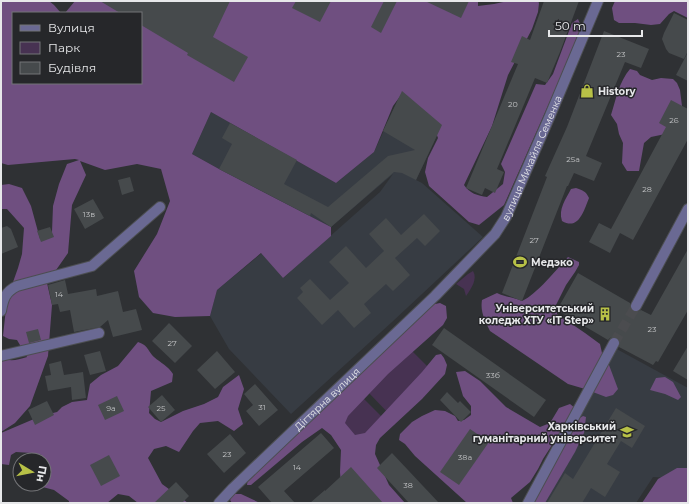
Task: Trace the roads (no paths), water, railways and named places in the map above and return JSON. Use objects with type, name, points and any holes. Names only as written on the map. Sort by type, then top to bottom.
[{"type":"street","name":"вулиця Михайля Семенка","points":[[435,296],[495,234],[506,217],[598,1]]},
{"type":"street","points":[[1,311],[3,298],[11,289],[17,286],[92,266],[160,207]]},
{"type":"street","points":[[636,306],[688,210]]},
{"type":"street","name":"Дігтярна вулиця","points":[[219,503],[435,296]]},
{"type":"street","points":[[1,356],[98,333]]},
{"type":"street","points":[[528,503],[614,344]]},
{"type":"tunnel","points":[[614,343],[636,306]]},
{"type":"place","name":"History","points":[[587,91]]},
{"type":"place","name":"Медэко","points":[[520,262]]},
{"type":"place","name":"Університетський коледж ХТУ «IT Step»","points":[[605,314]]},
{"type":"place","name":"Харківський гуманітарний університет","points":[[627,432]]}]
